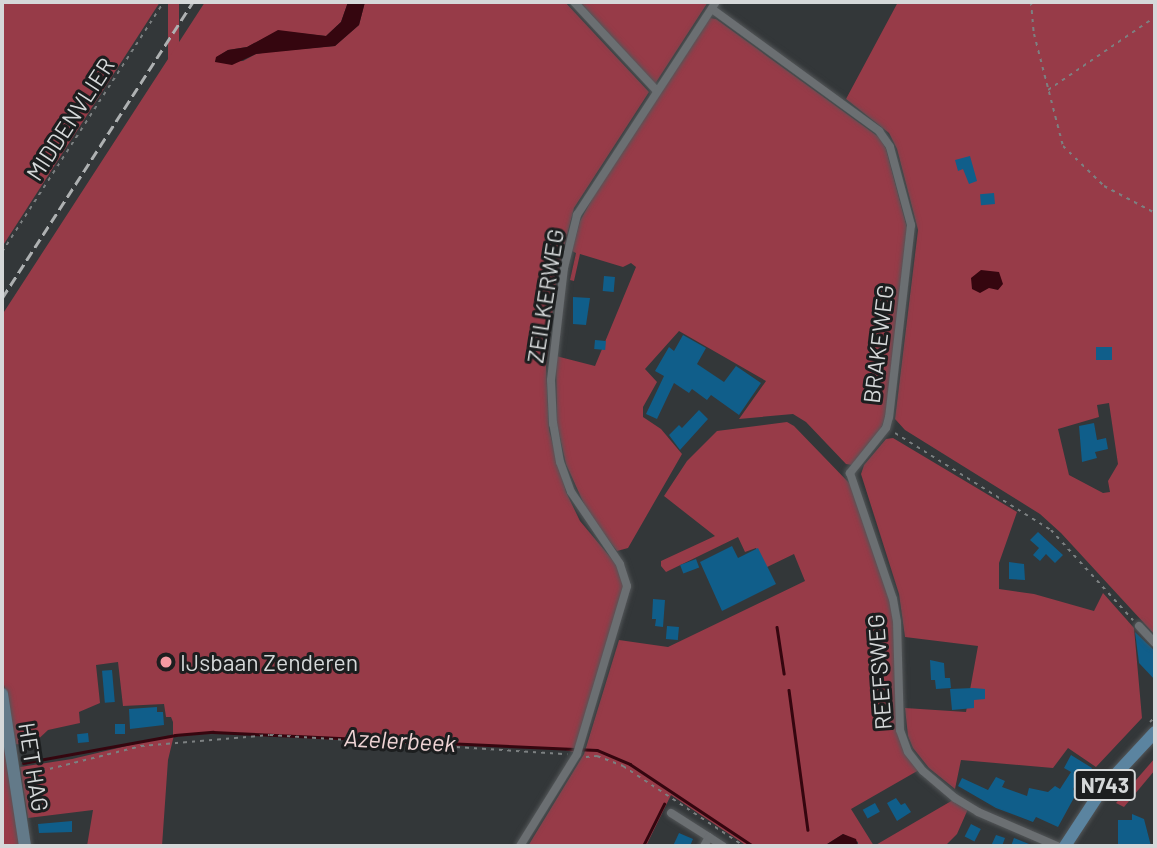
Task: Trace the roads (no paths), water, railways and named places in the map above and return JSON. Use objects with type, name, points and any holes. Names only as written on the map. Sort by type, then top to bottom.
[{"type":"main road","name":"N743","points":[[1065,846],[1103,788],[1155,732]]},
{"type":"street","points":[[574,2],[656,90]]},
{"type":"street","name":"ZEILKERWEG","points":[[520,846],[577,753],[627,586],[620,564],[571,492],[560,462],[553,424],[551,380],[564,268],[578,215],[656,90],[714,5]]},
{"type":"street","name":"BRAKEWEG","points":[[714,5],[880,131],[890,147],[911,225],[887,428]]},
{"type":"street","name":"REEFSWEG","points":[[887,428],[850,473],[893,599],[897,622],[898,713],[908,752],[933,782],[955,799],[978,812],[1058,846]]},
{"type":"street","points":[[1139,626],[1155,643]]},
{"type":"street","name":"HET HAG","points":[[2,694],[25,846]]},
{"type":"street","points":[[671,813],[723,846]]},
{"type":"street","points":[[705,846],[709,837]]},
{"type":"waterway","points":[[777,627],[784,673]]},
{"type":"waterway","points":[[789,690],[808,830]]},
{"type":"waterway","name":"Azelerbeek","points":[[23,763],[175,735],[213,732],[597,750],[630,764],[753,846]]},
{"type":"waterway","points":[[643,846],[664,804]]},
{"type":"railway","points":[[2,298],[193,2]]},
{"type":"place","name":"IJsbaan Zenderen","points":[[166,662]]}]
